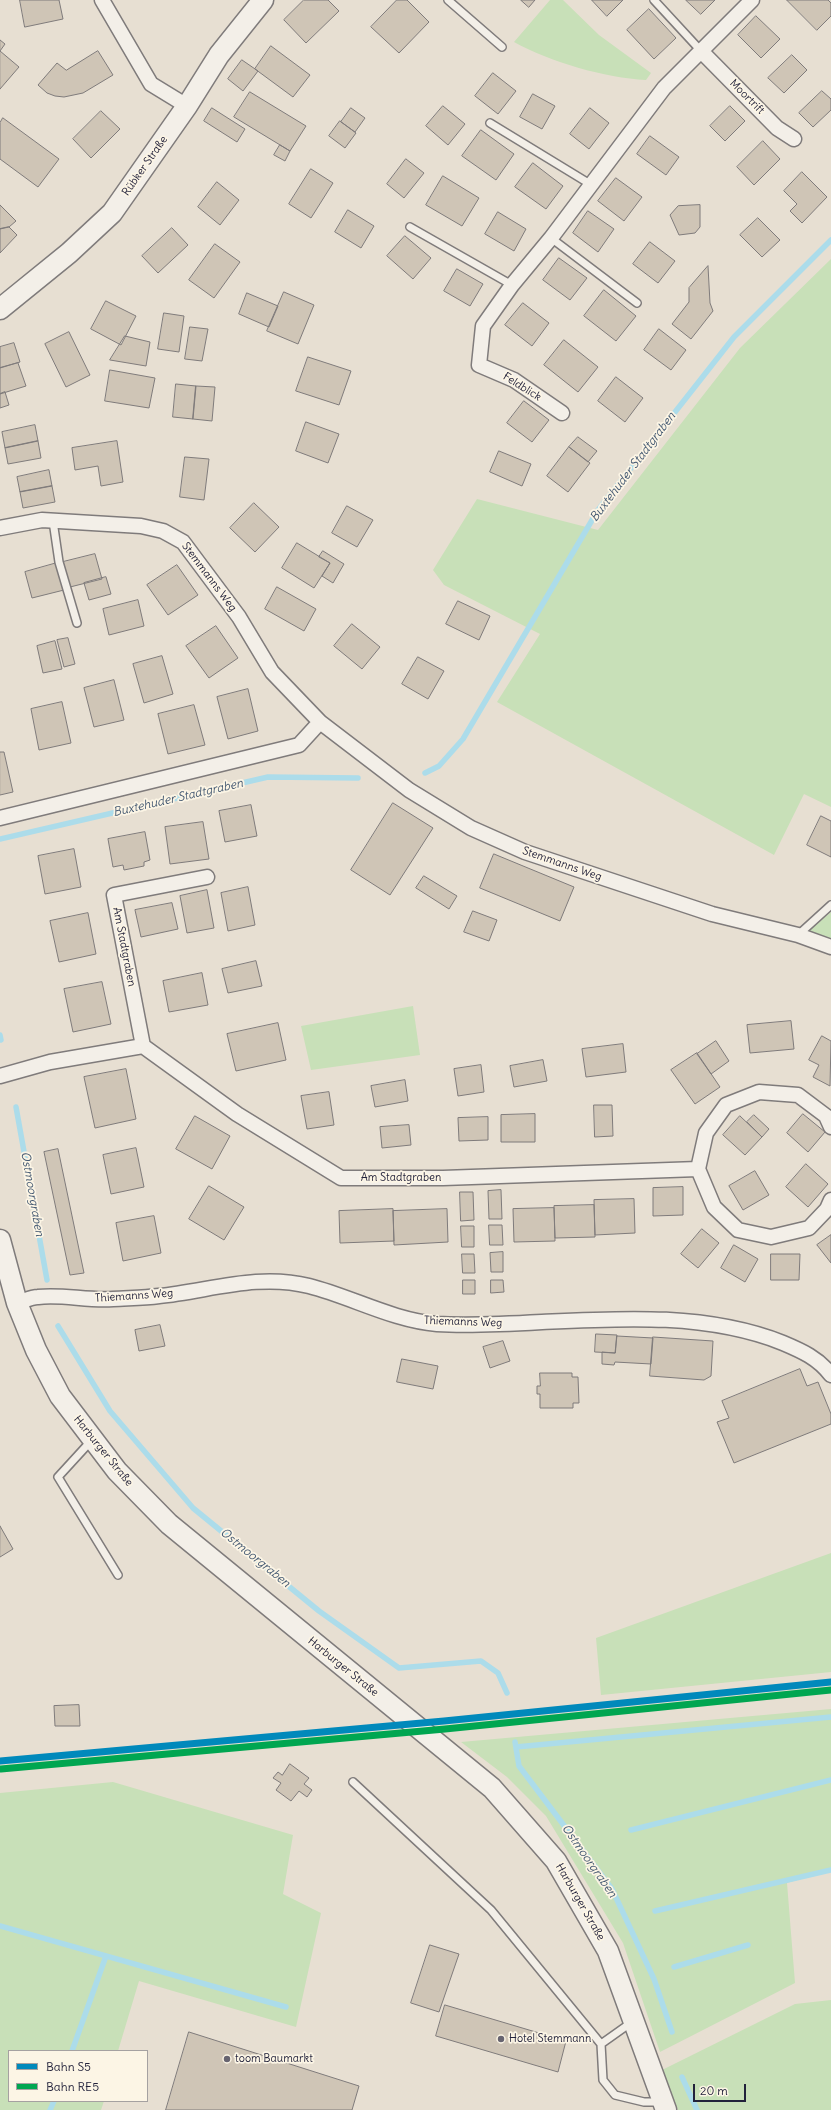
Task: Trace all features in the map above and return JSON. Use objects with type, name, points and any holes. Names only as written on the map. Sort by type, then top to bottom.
[{"type":"street","points":[[102,0],[151,84],[187,106]]},
{"type":"street","name":"Rübker Straße","points":[[0,309],[69,253],[112,213],[187,106],[219,55],[264,0]]},
{"type":"street","points":[[512,285],[551,238],[590,184],[664,88],[702,52],[752,0]]},
{"type":"street","name":"Moortrift","points":[[702,52],[777,128],[794,139]]},
{"type":"street","name":"Feldblick","points":[[512,285],[483,326],[479,365],[514,380],[562,413]]},
{"type":"street","name":"Stemmanns Weg","points":[[0,528],[42,520],[141,526],[163,531],[183,542],[239,617],[272,672],[320,722],[409,790],[481,833],[525,852],[712,914],[798,935],[831,947]]},
{"type":"street","points":[[0,818],[299,745],[320,722]]},
{"type":"street","name":"Am Stadtgraben","points":[[207,878],[114,895],[143,1046],[238,1114],[341,1178],[443,1178],[698,1169]]},
{"type":"street","points":[[0,1076],[50,1062],[143,1046]]},
{"type":"street","points":[[831,1127],[826,1116],[798,1096],[759,1092],[726,1104],[706,1134],[698,1169],[714,1206],[738,1230],[771,1237],[809,1228],[827,1209],[831,1200]]},
{"type":"street","name":"Harburger Straße","points":[[0,1240],[18,1303],[36,1350],[60,1396],[117,1471],[169,1524],[492,1788],[556,1860],[608,1951],[632,2022],[664,2106]]},
{"type":"street","name":"Thiemanns Weg","points":[[18,1303],[37,1296],[108,1300],[160,1296],[230,1284],[268,1280],[308,1285],[389,1313],[437,1324],[622,1320],[672,1321],[723,1327],[768,1337],[809,1354],[824,1366],[831,1375]]},
{"type":"lane","points":[[448,0],[502,47]]},
{"type":"lane","points":[[654,0],[702,52]]},
{"type":"lane","points":[[490,123],[590,184]]},
{"type":"lane","points":[[410,227],[512,285]]},
{"type":"lane","points":[[551,238],[637,303]]},
{"type":"lane","points":[[53,521],[59,562],[77,623]]},
{"type":"lane","points":[[798,935],[831,905]]},
{"type":"lane","points":[[93,1439],[58,1477],[118,1575]]},
{"type":"lane","points":[[353,1782],[491,1910],[601,2044],[604,2080],[615,2095],[664,2106]]},
{"type":"lane","points":[[601,2044],[632,2022]]},
{"type":"green space","points":[[550,0],[563,0],[599,35],[651,73],[646,80],[613,76],[578,68],[544,56],[514,42]]},
{"type":"green space","points":[[831,259],[831,807],[804,794],[774,855],[497,702],[540,634],[444,585],[433,570],[477,499],[598,530],[740,348]]},
{"type":"green space","points":[[831,912],[831,941],[805,934]]},
{"type":"green space","points":[[413,1006],[420,1055],[311,1070],[301,1026]]},
{"type":"green space","points":[[831,1553],[831,1672],[601,1695],[596,1638]]},
{"type":"green space","points":[[831,1709],[831,1870],[787,1883],[795,1983],[660,2052],[623,1943],[546,1816],[507,1777],[461,1742]]},
{"type":"green space","points":[[113,1782],[293,1835],[283,1894],[321,1913],[296,2027],[139,1981],[118,2050],[8,2050],[8,2102],[104,2102],[101,2110],[0,2110],[0,1793]]},
{"type":"green space","points":[[831,2000],[831,2110],[678,2110],[662,2070],[795,2004]]},
{"type":"building","points":[[20,0],[59,0],[63,19],[25,27]]},
{"type":"building","points":[[304,0],[328,0],[339,11],[306,43],[284,20]]},
{"type":"building","points":[[397,0],[407,0],[429,22],[399,53],[371,27]]},
{"type":"building","points":[[521,0],[535,0],[529,7]]},
{"type":"building","points":[[592,0],[623,0],[607,16]]},
{"type":"building","points":[[686,0],[715,0],[701,14]]},
{"type":"building","points":[[787,0],[828,0],[831,3],[831,16],[817,30]]},
{"type":"building","points":[[649,9],[676,38],[654,59],[627,30]]},
{"type":"building","points":[[756,16],[780,39],[761,58],[738,35]]},
{"type":"building","points":[[0,40],[5,44],[0,51]]},
{"type":"building","points":[[271,46],[310,75],[293,97],[255,69]]},
{"type":"building","points":[[0,51],[19,67],[0,89]]},
{"type":"building","points":[[98,51],[113,75],[83,93],[64,97],[55,96],[47,93],[38,85],[57,63],[66,70]]},
{"type":"building","points":[[792,55],[807,70],[784,93],[768,78]]},
{"type":"building","points":[[242,60],[258,71],[243,91],[228,79]]},
{"type":"building","points":[[493,73],[516,91],[498,114],[475,96]]},
{"type":"building","points":[[822,91],[831,99],[831,110],[813,127],[799,113]]},
{"type":"building","points":[[250,92],[306,126],[290,151],[234,117]]},
{"type":"building","points":[[533,94],[555,106],[542,129],[520,117]]},
{"type":"building","points":[[443,106],[465,124],[448,145],[426,126]]},
{"type":"building","points":[[730,106],[745,121],[725,141],[710,126]]},
{"type":"building","points":[[212,108],[245,129],[237,142],[204,121]]},
{"type":"building","points":[[351,108],[365,118],[355,132],[341,122]]},
{"type":"building","points":[[590,108],[609,123],[589,149],[570,134]]},
{"type":"building","points":[[101,111],[120,129],[91,158],[73,139]]},
{"type":"building","points":[[3,118],[59,159],[38,187],[0,159],[0,123]]},
{"type":"building","points":[[340,121],[356,133],[345,148],[329,136]]},
{"type":"building","points":[[481,130],[514,154],[496,180],[462,156]]},
{"type":"building","points":[[650,136],[679,157],[666,175],[637,154]]},
{"type":"building","points":[[763,141],[780,159],[754,185],[737,167]]},
{"type":"building","points":[[280,145],[290,151],[285,161],[274,155]]},
{"type":"building","points":[[406,159],[424,173],[404,198],[387,184]]},
{"type":"building","points":[[533,163],[563,186],[546,209],[515,187]]},
{"type":"building","points":[[311,169],[333,183],[311,218],[289,204]]},
{"type":"building","points":[[802,172],[827,197],[802,223],[790,211],[797,204],[784,191]]},
{"type":"building","points":[[443,176],[479,198],[462,226],[426,205]]},
{"type":"building","points":[[616,178],[642,197],[624,221],[598,201]]},
{"type":"building","points":[[217,182],[239,200],[220,225],[198,207]]},
{"type":"building","points":[[0,205],[16,221],[9,227],[0,229]]},
{"type":"building","points":[[700,205],[700,227],[695,233],[679,235],[670,215],[678,206]]},
{"type":"building","points":[[348,210],[374,226],[361,248],[335,232]]},
{"type":"building","points":[[588,211],[614,229],[598,252],[573,233]]},
{"type":"building","points":[[498,212],[526,229],[514,251],[485,234]]},
{"type":"building","points":[[758,218],[780,240],[762,257],[740,235]]},
{"type":"building","points":[[9,227],[17,235],[0,253],[0,229]]},
{"type":"building","points":[[172,228],[188,245],[158,273],[142,256]]},
{"type":"building","points":[[405,236],[431,258],[413,279],[387,256]]},
{"type":"building","points":[[650,242],[675,261],[658,283],[633,264]]},
{"type":"building","points":[[215,244],[240,262],[214,298],[189,280]]},
{"type":"building","points":[[559,258],[587,278],[570,300],[543,280]]},
{"type":"building","points":[[708,266],[710,303],[713,311],[691,339],[672,324],[689,302],[689,288]]},
{"type":"building","points":[[457,269],[483,284],[470,306],[444,291]]},
{"type":"building","points":[[604,290],[636,316],[616,341],[584,316]]},
{"type":"building","points":[[284,292],[314,305],[298,344],[267,331]]},
{"type":"building","points":[[247,293],[278,306],[269,327],[239,314]]},
{"type":"building","points":[[106,301],[136,316],[121,345],[91,329]]},
{"type":"building","points":[[523,303],[549,323],[532,346],[505,325]]},
{"type":"building","points":[[164,313],[184,316],[179,352],[158,349]]},
{"type":"building","points":[[190,327],[208,329],[202,361],[185,359]]},
{"type":"building","points":[[659,329],[686,350],[671,370],[644,350]]},
{"type":"building","points":[[69,332],[90,375],[66,387],[45,344]]},
{"type":"building","points":[[125,336],[150,342],[146,366],[110,360]]},
{"type":"building","points":[[564,340],[598,367],[578,392],[544,365]]},
{"type":"building","points":[[14,343],[20,362],[0,368],[0,347]]},
{"type":"building","points":[[308,357],[351,371],[339,405],[296,391]]},
{"type":"building","points":[[18,363],[26,386],[0,394],[0,368]]},
{"type":"building","points":[[110,370],[155,378],[149,408],[105,401]]},
{"type":"building","points":[[616,377],[643,398],[625,422],[598,401]]},
{"type":"building","points":[[176,384],[196,386],[193,419],[173,417]]},
{"type":"building","points":[[196,386],[215,387],[212,421],[193,419]]},
{"type":"building","points":[[5,392],[9,405],[0,408],[0,394]]},
{"type":"building","points":[[524,401],[549,420],[532,442],[507,423]]},
{"type":"building","points":[[306,422],[339,434],[328,463],[296,451]]},
{"type":"building","points":[[35,425],[38,441],[5,448],[2,432]]},
{"type":"building","points":[[578,437],[597,451],[588,462],[569,447]]},
{"type":"building","points":[[38,441],[41,458],[8,464],[5,448]]},
{"type":"building","points":[[117,441],[123,482],[101,486],[98,466],[75,470],[72,448]]},
{"type":"building","points":[[569,447],[590,463],[568,492],[547,476]]},
{"type":"building","points":[[499,451],[531,464],[522,486],[490,472]]},
{"type":"building","points":[[185,457],[209,459],[204,500],[180,497]]},
{"type":"building","points":[[49,470],[52,486],[20,492],[17,477]]},
{"type":"building","points":[[52,486],[55,502],[23,508],[20,492]]},
{"type":"building","points":[[254,503],[279,527],[255,552],[230,528]]},
{"type":"building","points":[[347,506],[373,520],[357,547],[332,533]]},
{"type":"building","points":[[297,543],[330,563],[314,588],[282,568]]},
{"type":"building","points":[[323,551],[344,564],[333,583],[322,576],[330,563],[319,557]]},
{"type":"building","points":[[95,554],[102,579],[70,587],[63,562]]},
{"type":"building","points":[[57,563],[64,590],[32,598],[25,572]]},
{"type":"building","points":[[177,565],[198,595],[168,615],[147,585]]},
{"type":"building","points":[[106,577],[111,594],[89,600],[84,583]]},
{"type":"building","points":[[277,587],[316,609],[304,631],[265,609]]},
{"type":"building","points":[[138,600],[144,626],[109,635],[103,609]]},
{"type":"building","points":[[458,601],[490,616],[479,640],[446,624]]},
{"type":"building","points":[[352,624],[380,647],[362,669],[334,646]]},
{"type":"building","points":[[216,626],[238,658],[209,678],[186,646]]},
{"type":"building","points":[[68,638],[75,664],[64,667],[57,640]]},
{"type":"building","points":[[55,641],[62,669],[43,673],[37,646]]},
{"type":"building","points":[[162,656],[173,694],[144,703],[133,664]]},
{"type":"building","points":[[418,657],[444,671],[428,699],[402,684]]},
{"type":"building","points":[[114,680],[124,720],[94,727],[84,688]]},
{"type":"building","points":[[248,689],[258,731],[228,739],[217,697]]},
{"type":"building","points":[[62,702],[71,743],[39,750],[31,709]]},
{"type":"building","points":[[194,705],[205,745],[168,754],[158,714]]},
{"type":"building","points":[[0,752],[4,752],[13,792],[0,795]]},
{"type":"building","points":[[393,803],[433,828],[390,895],[351,870]]},
{"type":"building","points":[[251,805],[257,836],[225,842],[219,811]]},
{"type":"building","points":[[821,816],[831,821],[831,857],[807,845]]},
{"type":"building","points":[[203,822],[209,859],[170,864],[165,827]]},
{"type":"building","points":[[145,832],[150,860],[144,862],[144,866],[124,870],[123,865],[113,867],[108,839]]},
{"type":"building","points":[[74,849],[81,887],[45,894],[38,856]]},
{"type":"building","points":[[494,854],[574,887],[560,921],[480,888]]},
{"type":"building","points":[[424,876],[457,896],[449,909],[416,888]]},
{"type":"building","points":[[248,887],[255,925],[228,931],[221,893]]},
{"type":"building","points":[[207,890],[214,928],[187,933],[180,896]]},
{"type":"building","points":[[172,903],[178,929],[141,937],[135,910]]},
{"type":"building","points":[[473,911],[497,920],[489,941],[464,932]]},
{"type":"building","points":[[88,913],[96,954],[59,962],[50,921]]},
{"type":"building","points":[[256,961],[262,986],[228,993],[222,969]]},
{"type":"building","points":[[202,973],[208,1005],[169,1012],[163,981]]},
{"type":"building","points":[[102,982],[111,1024],[73,1032],[64,989]]},
{"type":"building","points":[[791,1021],[794,1049],[750,1053],[747,1025]]},
{"type":"building","points":[[278,1023],[286,1060],[236,1071],[227,1034]]},
{"type":"building","points":[[822,1036],[831,1041],[830,1086],[813,1077],[819,1065],[809,1060]]},
{"type":"building","points":[[716,1041],[729,1061],[711,1074],[697,1054]]},
{"type":"building","points":[[623,1044],[626,1072],[586,1077],[582,1049]]},
{"type":"building","points":[[697,1053],[720,1087],[695,1104],[671,1070]]},
{"type":"building","points":[[543,1060],[547,1081],[514,1087],[510,1066]]},
{"type":"building","points":[[481,1065],[484,1092],[458,1096],[454,1069]]},
{"type":"building","points":[[126,1069],[136,1119],[95,1128],[84,1077]]},
{"type":"building","points":[[405,1080],[408,1101],[375,1107],[371,1086]]},
{"type":"building","points":[[329,1092],[334,1125],[307,1129],[301,1096]]},
{"type":"building","points":[[594,1105],[612,1105],[613,1136],[595,1137]]},
{"type":"building","points":[[535,1114],[535,1142],[501,1142],[501,1115]]},
{"type":"building","points":[[803,1114],[825,1132],[808,1152],[787,1133]]},
{"type":"building","points":[[754,1115],[769,1129],[762,1137],[747,1122]]},
{"type":"building","points":[[195,1116],[230,1136],[212,1169],[176,1149]]},
{"type":"building","points":[[740,1116],[762,1137],[745,1155],[723,1135]]},
{"type":"building","points":[[488,1117],[488,1140],[459,1141],[458,1118]]},
{"type":"building","points":[[409,1125],[411,1145],[382,1148],[380,1127]]},
{"type":"building","points":[[136,1148],[144,1187],[111,1194],[103,1155]]},
{"type":"building","points":[[58,1149],[84,1273],[70,1275],[44,1152]]},
{"type":"building","points":[[806,1164],[828,1184],[808,1207],[786,1187]]},
{"type":"building","points":[[755,1171],[769,1195],[743,1210],[729,1186]]},
{"type":"building","points":[[209,1186],[244,1207],[224,1240],[189,1219]]},
{"type":"building","points":[[683,1187],[683,1215],[653,1216],[653,1188]]},
{"type":"building","points":[[501,1190],[502,1219],[489,1219],[488,1191]]},
{"type":"building","points":[[460,1192],[473,1192],[474,1220],[461,1221]]},
{"type":"building","points":[[634,1199],[635,1233],[595,1235],[594,1200]]},
{"type":"building","points":[[594,1205],[595,1237],[555,1238],[554,1206]]},
{"type":"building","points":[[554,1208],[555,1241],[514,1242],[513,1209]]},
{"type":"building","points":[[393,1209],[394,1241],[340,1243],[339,1211]]},
{"type":"building","points":[[447,1209],[448,1242],[394,1245],[393,1211]]},
{"type":"building","points":[[154,1216],[161,1253],[123,1261],[116,1223]]},
{"type":"building","points":[[489,1225],[502,1225],[503,1245],[490,1245]]},
{"type":"building","points":[[461,1226],[474,1226],[474,1247],[462,1247]]},
{"type":"building","points":[[702,1229],[719,1243],[698,1268],[681,1254]]},
{"type":"building","points":[[831,1235],[831,1263],[817,1245]]},
{"type":"building","points":[[734,1245],[758,1259],[745,1282],[721,1268]]},
{"type":"building","points":[[503,1252],[503,1272],[491,1272],[490,1253]]},
{"type":"building","points":[[462,1254],[474,1254],[475,1273],[463,1273]]},
{"type":"building","points":[[771,1254],[800,1254],[799,1280],[771,1280]]},
{"type":"building","points":[[463,1280],[475,1280],[475,1294],[463,1294]]},
{"type":"building","points":[[491,1280],[503,1280],[504,1292],[491,1293]]},
{"type":"building","points":[[160,1325],[165,1346],[139,1351],[135,1330]]},
{"type":"building","points":[[596,1334],[617,1335],[615,1353],[595,1352]]},
{"type":"building","points":[[617,1336],[653,1338],[651,1364],[615,1362],[614,1365],[602,1364],[602,1352],[615,1353]]},
{"type":"building","points":[[653,1337],[713,1341],[711,1376],[704,1380],[650,1376]]},
{"type":"building","points":[[503,1341],[510,1361],[490,1368],[483,1347]]},
{"type":"building","points":[[402,1359],[438,1366],[433,1389],[397,1382]]},
{"type":"building","points":[[800,1369],[807,1386],[818,1382],[831,1414],[831,1424],[734,1463],[717,1422],[729,1418],[722,1401]]},
{"type":"building","points":[[540,1373],[572,1373],[572,1377],[578,1377],[579,1403],[573,1403],[573,1408],[540,1408],[540,1394],[537,1394],[537,1386],[540,1386]]},
{"type":"building","points":[[0,1526],[13,1549],[0,1557]]},
{"type":"building","points":[[79,1705],[80,1726],[55,1726],[54,1706]]},
{"type":"building","points":[[290,1764],[309,1778],[304,1784],[312,1790],[307,1797],[299,1791],[291,1801],[276,1790],[281,1783],[273,1778],[278,1772],[282,1775]]},
{"type":"building","points":[[430,1945],[459,1954],[439,2012],[411,2003]]},
{"type":"building","name":"Hotel Stemmann","points":[[445,2005],[566,2041],[558,2072],[436,2036]]},
{"type":"building","name":"toom Baumarkt","points":[[189,2032],[359,2086],[352,2110],[166,2110]]},
{"type":"waterway","name":"Buxtehuder Stadtgraben","points":[[425,773],[439,766],[463,739],[598,510],[734,337],[831,240]]},
{"type":"waterway","name":"Buxtehuder Stadtgraben","points":[[0,839],[268,777],[358,778]]},
{"type":"waterway","name":"Ostmoorgraben","points":[[0,1035],[1,1040]]},
{"type":"waterway","name":"Ostmoorgraben","points":[[16,1107],[47,1280]]},
{"type":"waterway","name":"Ostmoorgraben","points":[[58,1326],[110,1411],[193,1508],[319,1611],[399,1668],[481,1661],[498,1673],[507,1693]]},
{"type":"waterway","points":[[516,1747],[831,1717]]},
{"type":"waterway","name":"Ostmoorgraben","points":[[515,1742],[519,1766],[612,1889],[654,1979],[672,2032]]},
{"type":"waterway","points":[[631,1830],[831,1780]]},
{"type":"waterway","points":[[655,1911],[831,1870]]},
{"type":"waterway","points":[[0,1926],[286,2007]]},
{"type":"waterway","points":[[674,1967],[748,1945]]},
{"type":"waterway","points":[[72,2050],[106,1956]]},
{"type":"waterway","name":"Ostmoorgraben","points":[[682,2077],[697,2110]]},
{"type":"waterway","points":[[50,2110],[54,2102]]},
{"type":"rail line","name":"S5","points":[[0,1761],[444,1721],[831,1682]]},
{"type":"rail line","name":"RE5","points":[[1,1769],[445,1729],[831,1690]]},
{"type":"place","name":"Hotel Stemmann","points":[[501,2039]]},
{"type":"place","name":"toom Baumarkt","points":[[227,2059]]}]
